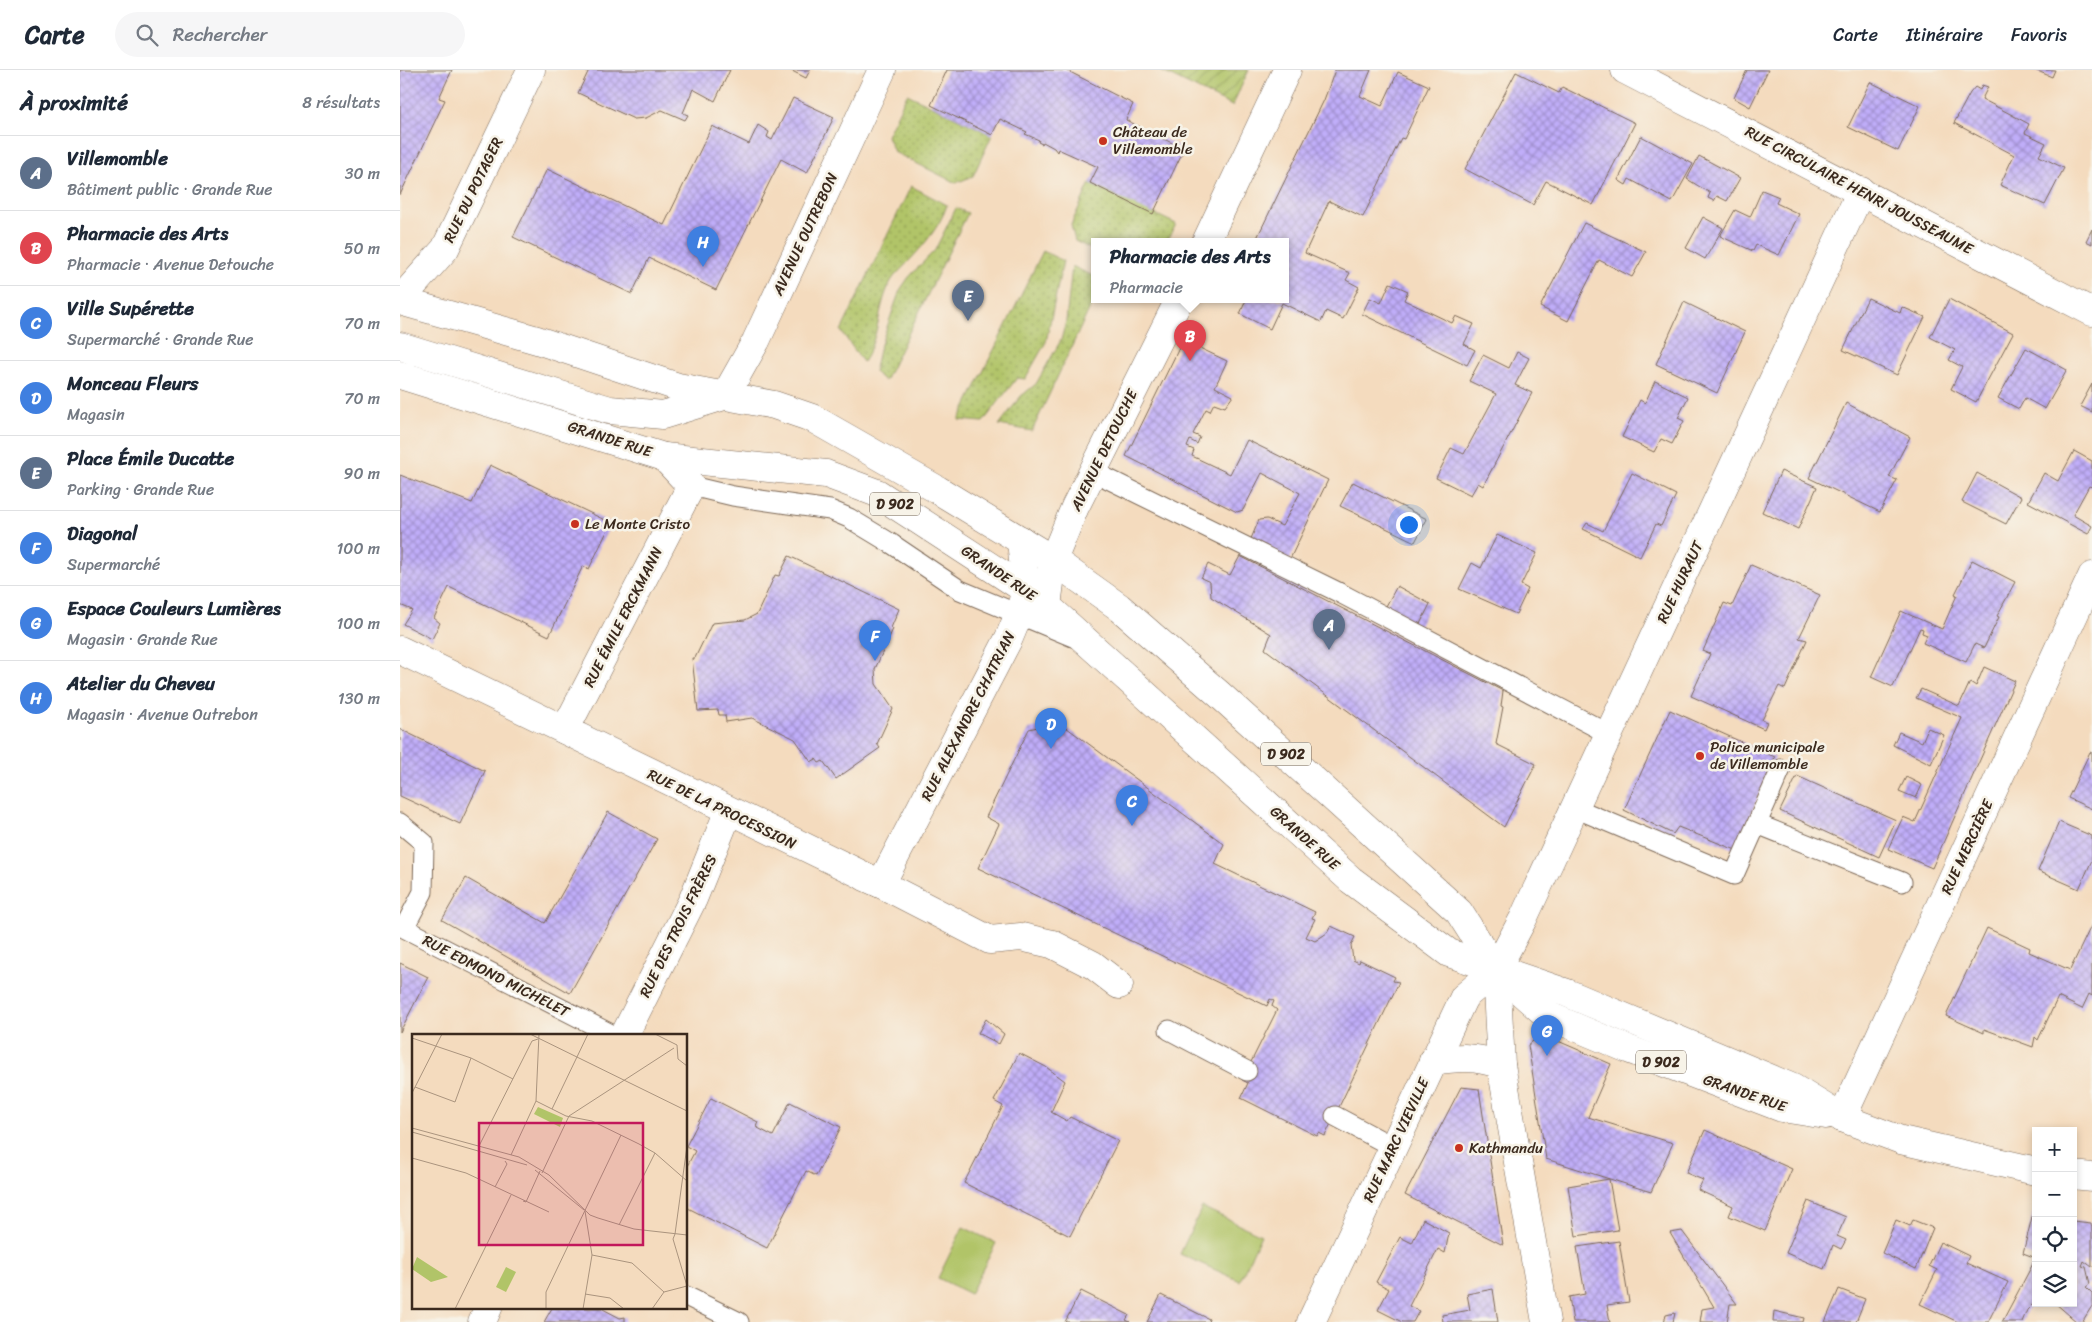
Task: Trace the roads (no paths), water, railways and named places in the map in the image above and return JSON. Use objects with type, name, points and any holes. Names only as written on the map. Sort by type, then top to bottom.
[{"type":"street","name":"RUE DU POTAGER","points":[[400,300],[445,249],[531,70]]},
{"type":"street","name":"AVENUE OUTREBON","points":[[725,396],[756,342],[882,70]]},
{"type":"street","points":[[1208,238],[1287,70]]},
{"type":"street","name":"RUE CIRCULAIRE HENRI JOUSSEAUME","points":[[1625,70],[2092,312]]},
{"type":"street","name":"RUE HURAUT","points":[[1496,970],[1523,919],[1860,192]]},
{"type":"street","name":"GRANDE RUE","points":[[400,300],[537,340],[678,387],[774,405],[812,418],[1021,540],[1053,560],[1119,607],[1407,863],[1458,912],[1496,970]]},
{"type":"street","name":"AVENUE DETOUCHE","points":[[1031,603],[1053,560],[1075,507],[1178,303]]},
{"type":"street","name":"GRANDE RUE","points":[[400,346],[610,410],[663,415],[725,396]]},
{"type":"street","name":"GRANDE RUE","points":[[400,375],[664,457],[826,474],[878,493],[1087,643],[1351,880],[1449,954],[1568,992],[1793,1088],[1842,1118],[1901,1140],[2032,1170]]},
{"type":"street","points":[[664,457],[691,486]]},
{"type":"street","name":"RUE ÉMILE ERCKMANN","points":[[565,730],[691,486]]},
{"type":"street","name":"RUE ALEXANDRE CHATRIAN","points":[[881,884],[1009,638],[1031,603],[1021,540]]},
{"type":"street","name":"RUE MERCIÈRE","points":[[1842,1118],[2092,576]]},
{"type":"street","name":"RUE DE LA PROCESSION","points":[[400,650],[881,884],[990,940],[1021,937],[1052,944],[1093,965],[1119,985]]},
{"type":"street","name":"RUE DE LA PROCESSION","points":[[565,730],[727,815],[881,884]]},
{"type":"street","name":"RUE DES TROIS FRÈRES","points":[[625,1034],[693,899],[727,815]]},
{"type":"street","points":[[1496,970],[1501,1065],[1546,1322]]},
{"type":"street","name":"RUE MARC VIEVILLE","points":[[1311,1322],[1464,997],[1496,970]]},
{"type":"street","points":[[1433,1061],[1462,1057],[1481,1058],[1501,1065]]},
{"type":"street","points":[[2077,1175],[2092,1177]]},
{"type":"street","points":[[482,1322],[487,1310]]},
{"type":"lane","points":[[1094,472],[1340,593],[1609,734]]},
{"type":"lane","points":[[691,486],[733,496],[830,510],[849,518],[892,544],[960,590],[1031,603]]},
{"type":"lane","points":[[1574,808],[1734,875],[1781,769]]},
{"type":"lane","name":"RUE EDMOND MICHELET","points":[[400,823],[424,843],[423,892],[402,928],[611,1034]]},
{"type":"lane","points":[[1757,824],[1902,882]]},
{"type":"lane","points":[[1169,1030],[1247,1071]]},
{"type":"lane","points":[[1335,1116],[1393,1147]]},
{"type":"lane","points":[[688,1297],[739,1322]]},
{"type":"place","name":"Château de Villemomble","points":[[1103,141]]},
{"type":"place","name":"Atelier du Cheveu","points":[[703,267]]},
{"type":"place","name":"Place Émile Ducatte","points":[[968,321]]},
{"type":"place","name":"Pharmacie des Arts","points":[[1190,361]]},
{"type":"place","name":"Le Monte Cristo","points":[[575,524]]},
{"type":"place","name":"Villemomble","points":[[1329,650]]},
{"type":"place","name":"Diagonal","points":[[875,661]]},
{"type":"place","name":"Monceau Fleurs","points":[[1051,749]]},
{"type":"place","name":"Police municipale de Villemomble","points":[[1700,756]]},
{"type":"place","name":"Ville Supérette","points":[[1132,826]]},
{"type":"place","name":"Espace Couleurs Lumières","points":[[1547,1056]]},
{"type":"place","name":"Kathmandu","points":[[1459,1148]]}]
